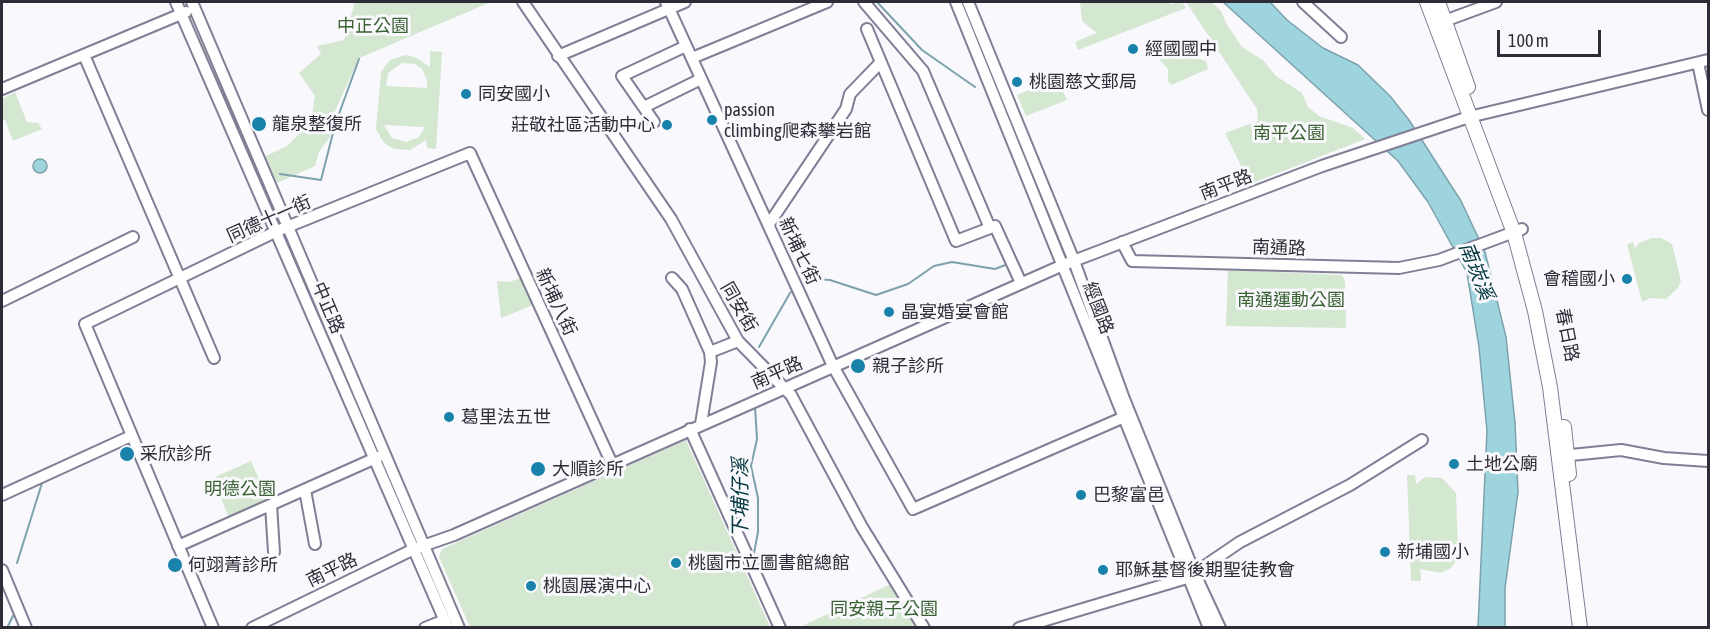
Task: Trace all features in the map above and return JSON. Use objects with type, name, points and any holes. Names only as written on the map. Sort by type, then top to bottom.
[{"type":"main road","points":[[1427,2],[1440,22]]},
{"type":"main road","points":[[1437,2],[1440,22]]},
{"type":"main road","name":"春日路","points":[[1440,22],[1454,62],[1468,117],[1518,231],[1550,387],[1590,627]]},
{"type":"main road","name":"春日路","points":[[1562,455],[1580,627]]},
{"type":"street","name":"中正路","points":[[176,2],[282,229]]},
{"type":"street","name":"同安街","points":[[523,2],[671,219],[738,341],[784,388],[799,409],[862,528],[924,627]]},
{"type":"street","points":[[558,56],[667,5],[685,2]]},
{"type":"street","points":[[692,58],[828,2]]},
{"type":"street","points":[[864,2],[922,70],[990,228]]},
{"type":"street","name":"經國路","points":[[956,2],[1124,399],[1209,627]]},
{"type":"street","name":"經國路","points":[[968,2],[1068,263],[1122,418],[1191,575],[1220,627]]},
{"type":"street","points":[[1303,2],[1341,37]]},
{"type":"street","points":[[1440,22],[1496,2]]},
{"type":"street","name":"中正路","points":[[193,5],[282,229],[447,624]]},
{"type":"street","points":[[2,89],[181,14],[193,5]]},
{"type":"street","name":"新埔七街","points":[[667,5],[833,366],[913,508],[1122,418]]},
{"type":"street","points":[[867,29],[956,241],[995,226],[1021,283]]},
{"type":"street","points":[[654,122],[622,76],[686,46]]},
{"type":"street","points":[[84,55],[214,358]]},
{"type":"street","points":[[1703,62],[1708,110]]},
{"type":"street","name":"南平路","points":[[252,627],[414,549],[426,547],[1068,263],[1322,166],[1468,117],[1703,62]]},
{"type":"street","points":[[769,225],[846,109],[850,94],[880,63]]},
{"type":"street","points":[[644,106],[702,79]]},
{"type":"street","name":"同德十一街","points":[[131,436],[85,324],[282,229],[470,153]]},
{"type":"street","name":"新埔八街","points":[[470,153],[612,464]]},
{"type":"street","name":"南通路","points":[[1122,242],[1132,261],[1399,268],[1444,258],[1518,231]]},
{"type":"street","points":[[2,301],[133,237]]},
{"type":"street","points":[[672,278],[682,289],[710,352],[711,362],[701,424]]},
{"type":"street","points":[[710,352],[738,341]]},
{"type":"street","points":[[690,429],[780,627]]},
{"type":"street","points":[[2,495],[131,436],[213,627]]},
{"type":"street","points":[[1019,627],[1191,575],[1240,542],[1350,485],[1422,441]]},
{"type":"street","points":[[1562,455],[1621,450],[1664,458],[1708,462]]},
{"type":"street","name":"中正路","points":[[379,457],[426,547],[459,627]]},
{"type":"street","points":[[178,546],[379,457]]},
{"type":"street","points":[[305,489],[315,544]]},
{"type":"street","points":[[271,505],[274,552]]},
{"type":"street","points":[[2,570],[26,627]]},
{"type":"street","points":[[425,627],[447,624]]},
{"type":"green space","name":"中正公園","points":[[355,2],[491,2],[359,58],[331,120],[330,137],[319,152],[315,166],[277,183],[264,157],[287,146],[311,122],[315,96],[299,73],[321,54],[317,46],[344,40]]},
{"type":"green space","points":[[1080,2],[1171,2],[1171,4],[1182,2],[1186,8],[1078,50],[1075,42],[1097,33],[1082,21]]},
{"type":"green space","name":"南平公園","points":[[1186,2],[1212,2],[1221,11],[1242,47],[1263,60],[1276,76],[1302,93],[1308,107],[1319,116],[1353,128],[1365,139],[1250,184],[1225,133],[1258,121],[1257,109]]},
{"type":"green space","points":[[1184,43],[1193,45],[1197,58],[1206,61],[1208,69],[1171,85],[1168,81],[1168,69],[1159,59],[1160,54]]},
{"type":"green space","points":[[430,51],[442,52],[436,149],[427,148],[426,140],[410,150],[394,149],[384,143],[376,129],[381,72],[390,60],[405,55],[415,57],[430,67]],"holes":[[[402,63],[415,64],[422,69],[427,80],[427,88],[386,86],[388,73]],[[384,125],[424,127],[425,127],[419,137],[406,142],[392,138]]]},
{"type":"green space","points":[[1057,78],[1067,100],[1026,116],[1017,95]]},
{"type":"green space","points":[[15,92],[27,122],[38,123],[42,129],[13,141],[5,120],[2,120],[2,99]]},
{"type":"green space","points":[[1652,238],[1661,238],[1672,244],[1681,281],[1678,288],[1666,299],[1650,298],[1642,302],[1627,244],[1633,242],[1635,248],[1639,243]]},
{"type":"green space","name":"南通運動公園","points":[[1228,270],[1342,275],[1345,282],[1346,328],[1226,326]]},
{"type":"green space","points":[[520,278],[533,305],[501,318],[497,281],[510,282]]},
{"type":"green space","points":[[686,440],[770,627],[470,627],[439,557],[442,549]]},
{"type":"green space","name":"明德公園","points":[[251,461],[268,499],[229,518],[213,478]]},
{"type":"green space","points":[[1407,475],[1415,475],[1416,484],[1425,477],[1442,478],[1456,493],[1458,551],[1456,561],[1451,568],[1441,573],[1420,569],[1421,581],[1411,581]]},
{"type":"green space","name":"同安親子公園","points":[[891,584],[918,627],[798,628]]},
{"type":"water","name":"南崁溪","points":[[1223,2],[1270,2],[1287,20],[1323,48],[1358,65],[1390,96],[1409,120],[1461,201],[1485,252],[1506,337],[1515,423],[1518,492],[1505,588],[1505,627],[1478,627],[1487,431],[1479,347],[1467,273],[1428,202],[1398,161]]},
{"type":"water","points":[[37,159],[43,159],[47,166],[43,173],[37,173],[33,169],[33,163]]},
{"type":"waterway","name":"下埔仔溪","points":[[877,2],[922,50],[975,87]]},
{"type":"waterway","points":[[280,174],[321,180],[335,125],[359,59]]},
{"type":"waterway","name":"下埔仔溪","points":[[800,286],[816,279],[830,280],[876,295],[908,284],[934,266],[952,262],[995,269],[1008,264]]},
{"type":"waterway","name":"下埔仔溪","points":[[759,347],[790,293],[795,289]]},
{"type":"waterway","name":"下埔仔溪","points":[[754,553],[758,532],[758,498],[751,466],[757,439],[755,407]]},
{"type":"waterway","points":[[17,563],[42,483]]},
{"type":"waterway","points":[[7,628],[14,614]]},
{"type":"place","name":"經國國中","points":[[1133,49]]},
{"type":"place","name":"桃園慈文郵局","points":[[1017,82]]},
{"type":"place","name":"同安國小","points":[[466,94]]},
{"type":"place","name":"passion climbing爬森攀岩館","points":[[712,120]]},
{"type":"place","name":"龍泉整復所","points":[[259,124]]},
{"type":"place","name":"莊敬社區活動中心","points":[[667,125]]},
{"type":"place","name":"會稽國小","points":[[1627,279]]},
{"type":"place","name":"晶宴婚宴會館","points":[[889,312]]},
{"type":"place","name":"親子診所","points":[[858,366]]},
{"type":"place","name":"葛里法五世","points":[[449,417]]},
{"type":"place","name":"采欣診所","points":[[127,454]]},
{"type":"place","name":"土地公廟","points":[[1454,464]]},
{"type":"place","name":"大順診所","points":[[538,469]]},
{"type":"place","name":"巴黎富邑","points":[[1081,495]]},
{"type":"place","name":"新埔國小","points":[[1385,552]]},
{"type":"place","name":"桃園市立圖書館總館","points":[[676,563]]},
{"type":"place","name":"何翊菁診所","points":[[175,565]]},
{"type":"place","name":"耶穌基督後期聖徒教會","points":[[1103,570]]},
{"type":"place","name":"桃園展演中心","points":[[531,586]]}]
